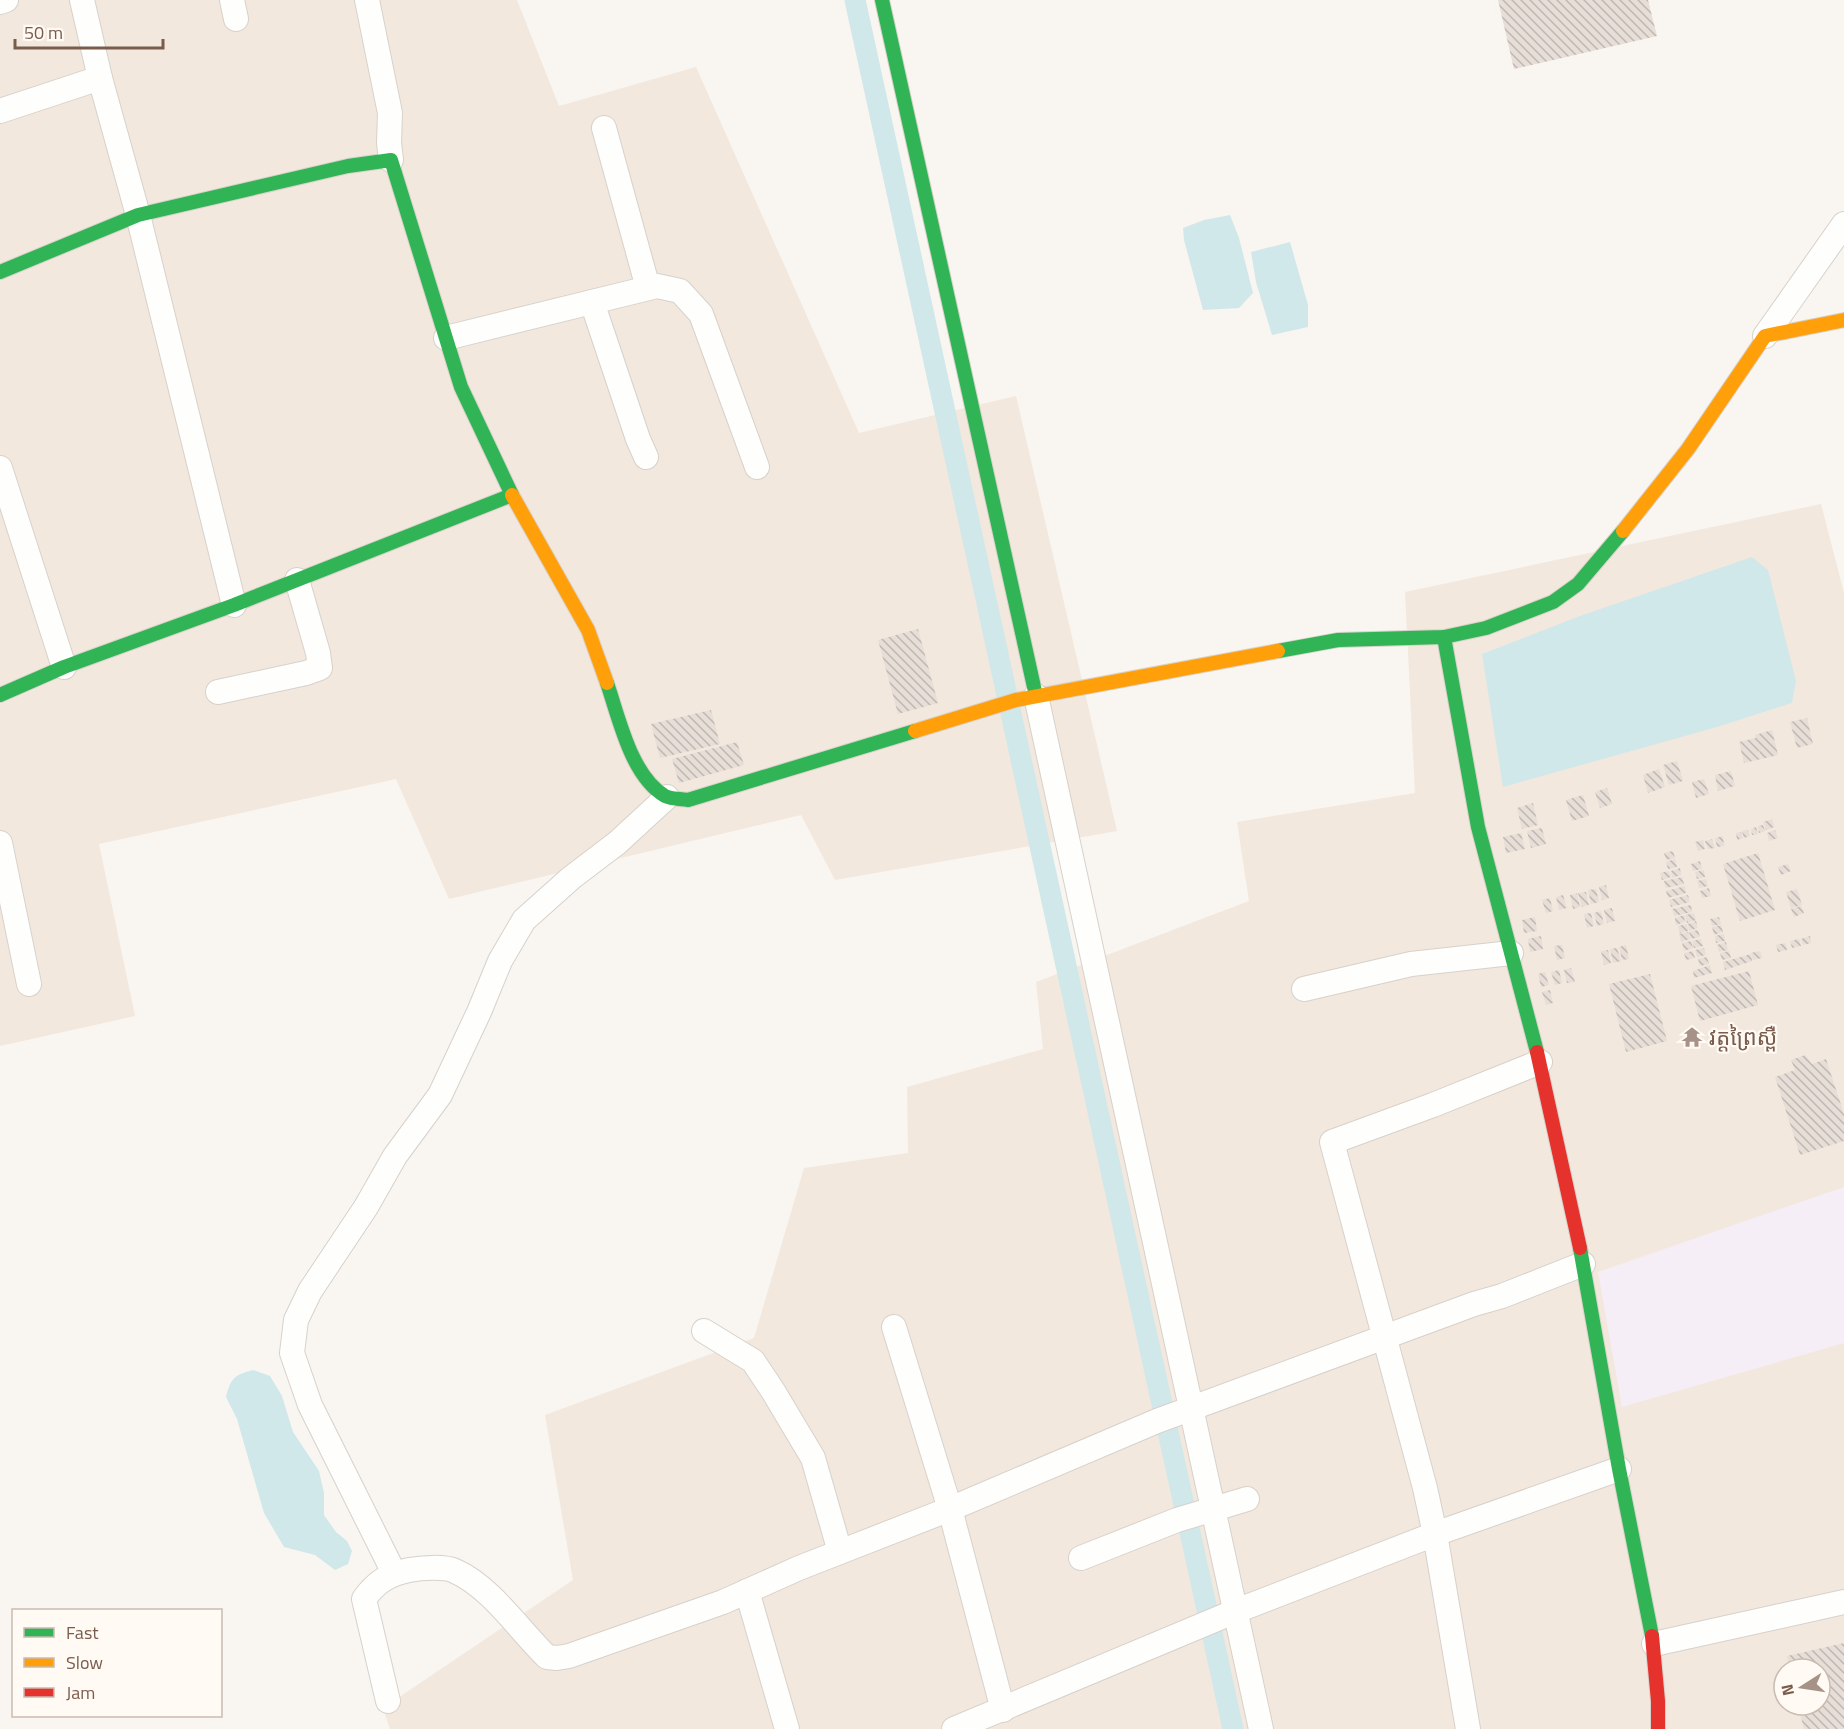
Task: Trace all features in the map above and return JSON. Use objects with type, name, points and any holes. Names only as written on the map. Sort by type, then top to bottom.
[{"type":"street","points":[[0,2],[6,0]]},
{"type":"street","points":[[82,0],[100,78],[138,215],[234,605]]},
{"type":"street","points":[[367,0],[390,113],[390,160],[462,387],[512,495],[588,630],[635,762],[649,783],[667,797],[688,800],[1026,698],[1338,640],[1444,637],[1486,628],[1552,602],[1578,584],[1596,565],[1688,449],[1844,224]]},
{"type":"street","points":[[882,0],[1218,1619],[1262,1729]]},
{"type":"street","points":[[0,111],[100,78]]},
{"type":"street","points":[[604,128],[648,288]]},
{"type":"street","points":[[0,272],[138,215],[348,166],[390,160]]},
{"type":"street","points":[[446,338],[657,286],[680,291],[700,314],[757,467]]},
{"type":"street","points":[[592,302],[638,440],[646,457]]},
{"type":"street","points":[[1765,336],[1844,320]]},
{"type":"street","points":[[0,468],[64,667]]},
{"type":"street","points":[[0,695],[64,667],[234,605],[512,495]]},
{"type":"street","points":[[218,692],[320,668],[318,653],[297,580]]},
{"type":"street","points":[[1444,637],[1478,828],[1540,1062],[1583,1264],[1618,1469],[1654,1644],[1658,1729]]},
{"type":"street","points":[[394,1573],[310,1405],[292,1353],[296,1320],[309,1291],[366,1207],[395,1155],[440,1095],[500,961],[524,920],[571,878],[617,843],[667,797]]},
{"type":"street","points":[[0,843],[5,884],[29,984]]},
{"type":"street","points":[[1304,989],[1411,964],[1511,953]]},
{"type":"street","points":[[1468,1729],[1425,1488],[1332,1142],[1540,1062]]},
{"type":"street","points":[[388,1701],[364,1599],[374,1585],[394,1573],[420,1568],[454,1570],[489,1593],[547,1657],[569,1656],[723,1602],[1175,1415],[1474,1304],[1502,1296],[1583,1264]]},
{"type":"street","points":[[894,1327],[950,1509],[1003,1710]]},
{"type":"street","points":[[704,1331],[753,1361],[773,1391],[813,1458],[840,1552]]},
{"type":"street","points":[[954,1729],[1218,1619],[1435,1534],[1618,1469]]},
{"type":"street","points":[[1081,1558],[1196,1514],[1247,1499]]},
{"type":"street","points":[[747,1591],[787,1729]]},
{"type":"street","points":[[1654,1644],[1844,1602]]},
{"type":"shaded area","points":[[0,0],[517,0],[559,106],[696,67],[859,433],[1016,396],[1117,831],[835,880],[801,815],[449,899],[396,779],[99,844],[135,1016],[0,1046]]},
{"type":"shaded area","points":[[1821,504],[1844,593],[1844,1729],[390,1729],[383,1708],[573,1580],[545,1415],[754,1338],[804,1168],[908,1153],[907,1087],[1043,1049],[1036,982],[1249,901],[1237,822],[1415,793],[1405,592]]},
{"type":"shaded area","points":[[1844,1187],[1844,1343],[1622,1407],[1598,1272]]},
{"type":"water","points":[[1230,215],[1239,238],[1253,293],[1239,308],[1203,310],[1184,240],[1183,228],[1204,220]]},
{"type":"water","points":[[1290,242],[1308,305],[1308,327],[1272,335],[1256,282],[1251,252]]},
{"type":"water","points":[[1752,557],[1768,570],[1796,681],[1792,703],[1717,727],[1503,787],[1482,654],[1580,616]]},
{"type":"water","points":[[253,1370],[270,1376],[282,1396],[293,1432],[319,1471],[324,1493],[324,1515],[336,1532],[347,1541],[352,1551],[348,1564],[335,1570],[315,1555],[284,1547],[264,1513],[237,1419],[226,1397],[234,1378]]},
{"type":"building","points":[[1498,0],[1648,0],[1657,36],[1514,69]]},
{"type":"building","points":[[918,629],[938,703],[898,714],[878,640]]},
{"type":"building","points":[[711,710],[720,744],[660,758],[651,724]]},
{"type":"building","points":[[1807,718],[1813,744],[1797,748],[1790,722]]},
{"type":"building","points":[[1772,730],[1778,755],[1762,759],[1758,747],[1761,759],[1744,763],[1739,742],[1756,738],[1755,735]]},
{"type":"building","points":[[737,742],[744,765],[679,783],[672,759]]},
{"type":"building","points":[[1677,761],[1683,781],[1669,785],[1663,765]]},
{"type":"building","points":[[1659,769],[1665,787],[1648,793],[1643,775]]},
{"type":"building","points":[[1731,771],[1735,786],[1718,791],[1715,775]]},
{"type":"building","points":[[1704,779],[1709,794],[1696,798],[1692,782]]},
{"type":"building","points":[[1607,788],[1612,804],[1600,808],[1595,792]]},
{"type":"building","points":[[1583,795],[1589,816],[1572,821],[1566,800]]},
{"type":"building","points":[[1533,803],[1538,825],[1522,829],[1517,808]]},
{"type":"building","points":[[1772,819],[1774,827],[1766,830],[1763,822]]},
{"type":"building","points":[[1763,825],[1765,831],[1759,833],[1758,826]]},
{"type":"building","points":[[1756,827],[1758,834],[1752,835],[1751,829]]},
{"type":"building","points":[[1542,828],[1546,844],[1531,848],[1527,831]]},
{"type":"building","points":[[1748,830],[1750,836],[1744,838],[1742,831]]},
{"type":"building","points":[[1775,830],[1778,838],[1769,841],[1767,833]]},
{"type":"building","points":[[1741,832],[1743,838],[1737,840],[1736,833]]},
{"type":"building","points":[[1521,833],[1525,849],[1506,853],[1503,837]]},
{"type":"building","points":[[1723,836],[1724,846],[1717,847],[1715,838]]},
{"type":"building","points":[[1712,839],[1715,848],[1708,849],[1705,841]]},
{"type":"building","points":[[1703,840],[1705,849],[1698,851],[1695,842]]},
{"type":"building","points":[[1673,851],[1675,858],[1666,860],[1664,853]]},
{"type":"building","points":[[1758,853],[1775,910],[1740,921],[1723,864]]},
{"type":"building","points":[[1675,859],[1677,867],[1668,869],[1666,862]]},
{"type":"building","points":[[1700,861],[1702,869],[1693,871],[1691,864]]},
{"type":"building","points":[[1788,864],[1791,871],[1781,875],[1778,867]]},
{"type":"building","points":[[1680,868],[1681,875],[1672,878],[1671,871]]},
{"type":"building","points":[[1704,870],[1705,877],[1697,879],[1695,872]]},
{"type":"building","points":[[1669,871],[1671,877],[1662,880],[1660,873]]},
{"type":"building","points":[[1682,877],[1684,884],[1666,888],[1664,881]]},
{"type":"building","points":[[1706,879],[1708,886],[1699,888],[1697,881]]},
{"type":"building","points":[[1606,885],[1609,898],[1602,900],[1599,887]]},
{"type":"building","points":[[1685,886],[1686,893],[1668,898],[1666,891]]},
{"type":"building","points":[[1709,888],[1711,896],[1702,898],[1700,891]]},
{"type":"building","points":[[1596,889],[1599,902],[1591,904],[1588,890]]},
{"type":"building","points":[[1797,889],[1802,905],[1791,908],[1786,892]]},
{"type":"building","points":[[1586,892],[1589,905],[1582,907],[1578,893]]},
{"type":"building","points":[[1577,893],[1580,907],[1573,909],[1570,895]]},
{"type":"building","points":[[1563,895],[1567,908],[1559,910],[1556,897]]},
{"type":"building","points":[[1688,895],[1690,902],[1671,907],[1669,900]]},
{"type":"building","points":[[1550,898],[1553,911],[1546,913],[1542,900]]},
{"type":"building","points":[[1691,905],[1692,912],[1674,916],[1672,909]]},
{"type":"building","points":[[1801,906],[1804,913],[1794,917],[1791,909]]},
{"type":"building","points":[[1612,908],[1615,921],[1607,923],[1604,910]]},
{"type":"building","points":[[1601,911],[1604,924],[1597,926],[1594,913]]},
{"type":"building","points":[[1591,913],[1594,926],[1587,928],[1584,914]]},
{"type":"building","points":[[1694,913],[1696,920],[1687,923],[1685,915]]},
{"type":"building","points":[[1684,915],[1685,922],[1676,925],[1675,918]]},
{"type":"building","points":[[1535,917],[1537,931],[1524,933],[1522,920]]},
{"type":"building","points":[[1719,917],[1721,924],[1712,926],[1710,919]]},
{"type":"building","points":[[1696,921],[1698,928],[1689,931],[1688,924]]},
{"type":"building","points":[[1687,924],[1688,931],[1680,933],[1678,926]]},
{"type":"building","points":[[1721,925],[1723,932],[1714,935],[1712,927]]},
{"type":"building","points":[[1698,930],[1700,937],[1691,939],[1689,932]]},
{"type":"building","points":[[1688,932],[1690,939],[1681,942],[1679,934]]},
{"type":"building","points":[[1724,934],[1725,941],[1716,943],[1715,936]]},
{"type":"building","points":[[1541,936],[1543,949],[1530,952],[1528,939]]},
{"type":"building","points":[[1810,936],[1811,943],[1803,945],[1801,939]]},
{"type":"building","points":[[1701,939],[1703,946],[1694,948],[1692,941]]},
{"type":"building","points":[[1799,939],[1801,946],[1792,948],[1790,941]]},
{"type":"building","points":[[1691,941],[1693,948],[1684,951],[1682,943]]},
{"type":"building","points":[[1726,942],[1728,950],[1719,952],[1717,945]]},
{"type":"building","points":[[1785,943],[1787,950],[1778,952],[1776,945]]},
{"type":"building","points":[[1562,945],[1565,958],[1557,960],[1554,946]]},
{"type":"building","points":[[1626,945],[1629,959],[1622,960],[1619,947]]},
{"type":"building","points":[[1617,948],[1621,961],[1613,963],[1610,949]]},
{"type":"building","points":[[1704,948],[1706,955],[1697,957],[1695,950]]},
{"type":"building","points":[[1608,950],[1611,963],[1604,965],[1601,951]]},
{"type":"building","points":[[1693,951],[1695,958],[1686,960],[1684,953]]},
{"type":"building","points":[[1729,951],[1731,958],[1722,960],[1720,953]]},
{"type":"building","points":[[1760,951],[1762,958],[1753,960],[1751,953]]},
{"type":"building","points":[[1751,954],[1752,961],[1725,970],[1723,962]]},
{"type":"building","points":[[1707,957],[1709,964],[1700,966],[1698,959]]},
{"type":"building","points":[[1710,965],[1712,973],[1694,978],[1693,971]]},
{"type":"building","points":[[1571,968],[1575,982],[1567,983],[1564,970]]},
{"type":"building","points":[[1559,970],[1562,983],[1555,985],[1551,972]]},
{"type":"building","points":[[1749,971],[1758,1005],[1700,1021],[1691,986]]},
{"type":"building","points":[[1545,972],[1549,985],[1541,987],[1538,974]]},
{"type":"building","points":[[1650,974],[1667,1041],[1626,1052],[1609,984]]},
{"type":"building","points":[[1550,990],[1553,1003],[1546,1005],[1542,992]]},
{"type":"building","points":[[1805,1055],[1812,1064],[1826,1059],[1844,1114],[1844,1141],[1800,1155],[1775,1077],[1795,1070],[1791,1060]]},
{"type":"building","points":[[1844,1643],[1844,1729],[1804,1729],[1801,1717],[1832,1717],[1832,1657],[1787,1656]]},
{"type":"waterway","points":[[855,0],[1233,1729]]},
{"type":"traffic: fast","points":[[882,0],[1036,696]]},
{"type":"traffic: fast","points":[[0,272],[138,215],[348,166],[391,160],[461,387],[512,495]]},
{"type":"traffic: fast","points":[[0,695],[64,667],[234,605],[512,495]]},
{"type":"traffic: fast","points":[[1278,651],[1338,640],[1444,637],[1486,628],[1553,602],[1578,584],[1623,531]]},
{"type":"traffic: fast","points":[[1444,637],[1478,827],[1537,1052]]},
{"type":"traffic: fast","points":[[607,683],[628,745],[643,775],[653,787],[665,796],[673,798],[688,800],[915,731]]},
{"type":"traffic: fast","points":[[1580,1248],[1619,1469],[1652,1636]]},
{"type":"traffic: slow","points":[[1623,531],[1688,449],[1765,336],[1844,320]]},
{"type":"traffic: slow","points":[[512,495],[588,630],[607,683]]},
{"type":"traffic: slow","points":[[915,731],[1016,700],[1278,651]]},
{"type":"traffic: jam","points":[[1537,1052],[1580,1248]]},
{"type":"traffic: jam","points":[[1652,1636],[1658,1701],[1658,1729]]},
{"type":"place","name":"វត្តព្រៃស្ពឺ","points":[[1692,1037]]}]
